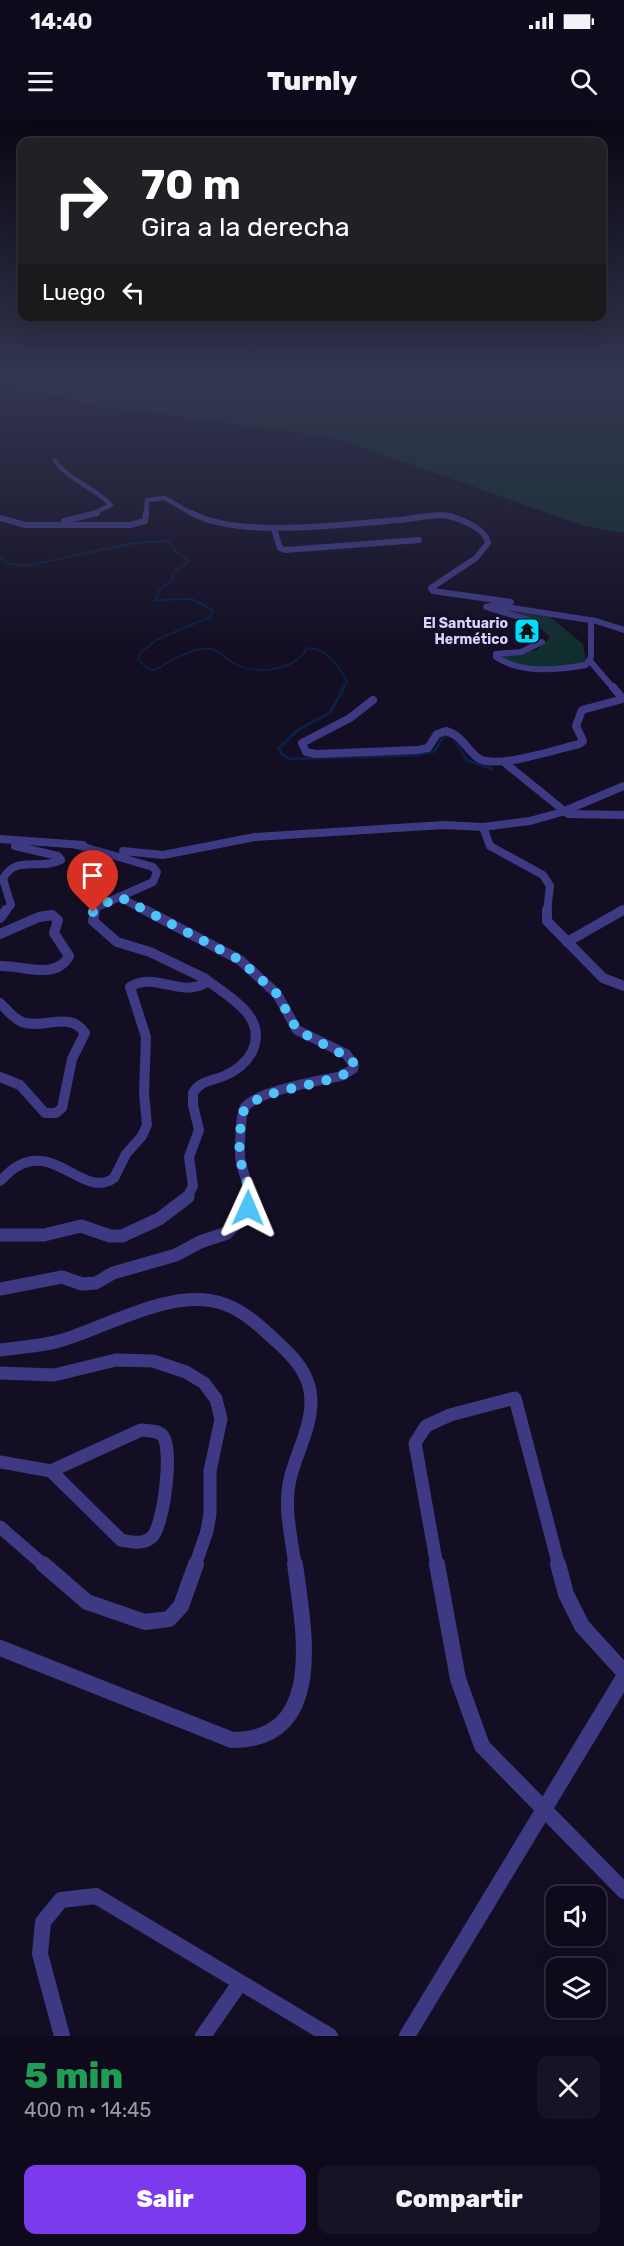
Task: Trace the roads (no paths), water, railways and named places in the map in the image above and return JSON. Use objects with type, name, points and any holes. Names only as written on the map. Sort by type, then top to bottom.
[{"type":"street","points":[[15,524],[74,520],[110,508],[110,503],[105,499],[66,476],[60,468]]},
{"type":"street","points":[[0,518],[15,524],[130,525],[146,521],[147,500],[159,497],[171,500],[203,520],[274,529],[448,516],[481,530],[487,536],[488,543],[476,558],[432,588],[433,591],[511,602]]},
{"type":"street","points":[[274,529],[280,548],[285,550],[419,540]]},
{"type":"street","points":[[529,620],[486,607],[494,604],[591,620],[624,630]]},
{"type":"street","points":[[373,700],[350,718],[308,739],[302,743],[302,747],[306,752],[316,754],[417,750],[428,748],[437,734],[450,731],[458,734],[474,758],[489,764],[505,763],[509,759],[579,744],[583,741],[576,726],[582,710],[623,699],[590,661],[591,620]]},
{"type":"street","points":[[542,642],[530,649],[502,652],[496,654],[496,657],[516,667],[570,668],[590,661]]},
{"type":"street","points":[[505,763],[562,812],[574,816],[624,815]]},
{"type":"street","points":[[0,840],[77,844],[164,855],[255,837],[444,825],[483,827],[530,821],[562,812],[624,786]]},
{"type":"street","points":[[483,827],[490,846],[543,875],[550,886],[547,921],[603,978],[624,986]]},
{"type":"street","points":[[0,1235],[44,1235],[86,1226],[111,1237],[125,1236],[139,1231],[188,1198],[193,1188],[189,1158],[197,1142],[199,1130],[192,1102],[194,1092],[207,1080],[223,1076],[243,1064],[253,1052],[257,1039],[252,1018],[243,1006],[204,978],[150,952],[123,945],[106,936],[93,921],[92,915],[99,906],[153,882],[157,876],[153,867],[77,844]]},
{"type":"street","points":[[0,845],[40,850],[61,859],[55,864],[22,864],[6,872],[3,879],[11,905],[0,918]]},
{"type":"street","points":[[0,1289],[62,1277],[82,1284],[96,1283],[113,1273],[176,1255],[200,1242],[227,1233],[244,1215],[249,1197],[248,1178],[241,1162],[242,1115],[245,1107],[260,1097],[341,1076],[353,1069],[354,1065],[346,1054],[297,1030],[277,994],[240,960],[120,897]]},
{"type":"street","points":[[567,942],[624,910]]},
{"type":"street","points":[[0,934],[17,929],[40,916],[52,915],[58,920],[54,933],[69,956],[66,963],[53,970],[15,965],[0,966]]},
{"type":"street","points":[[0,1181],[15,1167],[37,1159],[59,1163],[91,1183],[106,1183],[115,1178],[126,1152],[146,1132],[147,1121],[144,1096],[146,1037],[141,1016],[129,992],[130,987],[145,980],[196,988],[203,985],[204,978]]},
{"type":"street","points":[[0,1003],[14,1017],[23,1022],[42,1025],[71,1021],[80,1024],[85,1033],[72,1059],[62,1108],[56,1113],[45,1113],[20,1085],[0,1077]]},
{"type":"street","points":[[0,1350],[60,1341],[168,1304],[208,1300],[228,1305],[260,1326],[298,1361],[307,1380],[311,1401],[308,1428],[296,1454],[287,1485],[301,1609],[303,1683],[295,1707],[279,1727],[256,1739],[232,1740],[0,1648]]},
{"type":"street","points":[[0,1373],[54,1375],[116,1360],[153,1361],[186,1372],[204,1383],[216,1399],[221,1419],[210,1471],[210,1514],[207,1531],[181,1606],[169,1618],[161,1622],[145,1622],[87,1602],[0,1527]]},
{"type":"street","points":[[624,1672],[582,1626],[566,1594],[515,1398],[450,1415],[426,1426],[415,1443],[458,1679],[482,1746],[624,1891]]},
{"type":"street","points":[[0,1462],[51,1471],[141,1430],[158,1432],[166,1445],[164,1519],[147,1540],[133,1543],[121,1540],[51,1471]]},
{"type":"street","points":[[407,2036],[624,1677]]},
{"type":"street","points":[[62,2036],[40,1954],[43,1922],[61,1900],[96,1896],[330,2036]]},
{"type":"street","points":[[203,2036],[240,1983]]},
{"type":"waterway","points":[[0,557],[7,563],[25,566],[134,543],[169,541],[176,552],[189,561],[173,573],[173,579],[160,590],[155,600],[192,599],[213,610],[210,617],[158,639],[141,652],[138,659],[147,668],[154,670],[195,650],[210,649],[242,667],[274,669],[293,662],[307,648],[326,654],[336,664],[347,681],[344,687]]},
{"type":"waterway","points":[[344,687],[330,713],[299,729],[279,748],[281,753],[290,759],[419,755],[435,751],[443,737],[453,735],[466,760],[492,769]]},
{"type":"place","name":"El Santuario Hermético","points":[[527,631]]}]
